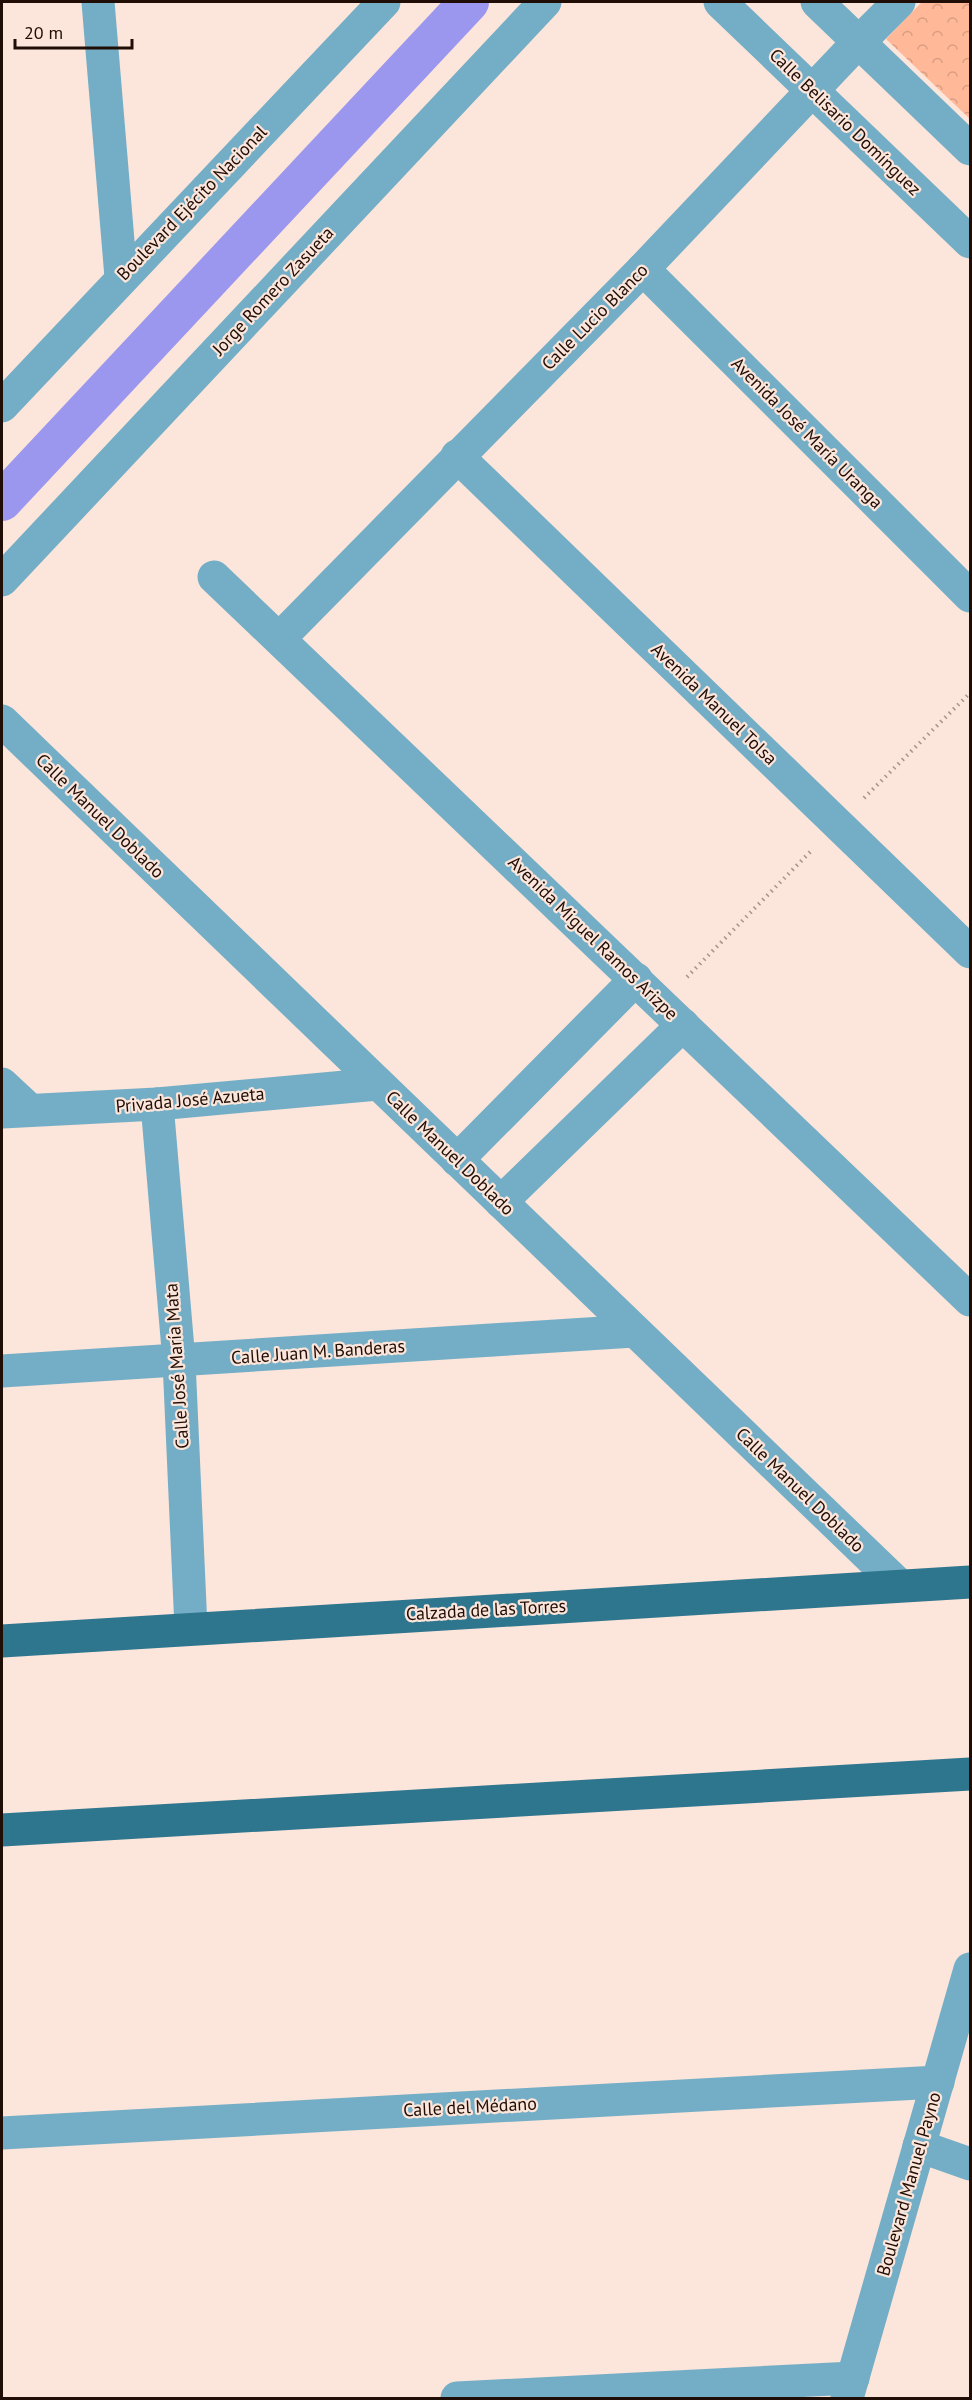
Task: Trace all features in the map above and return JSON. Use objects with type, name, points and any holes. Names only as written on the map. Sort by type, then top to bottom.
[{"type":"main road","name":"Calzada de las Torres","points":[[2,1641],[970,1582]]},
{"type":"main road","points":[[2,1830],[970,1774]]},
{"type":"street","points":[[98,2],[121,277]]},
{"type":"street","name":"Boulevard Ejécito Nacional","points":[[2,406],[121,277],[384,2]]},
{"type":"street","name":"Jorge Romero Zasueta","points":[[2,580],[545,2]]},
{"type":"street","name":"Calle Belisario Domínguez","points":[[720,2],[816,86],[970,242]]},
{"type":"street","points":[[817,2],[861,40],[970,149]]},
{"type":"street","name":"Calle Lucio Blanco","points":[[280,638],[643,269],[899,2]]},
{"type":"street","name":"Avenida José María Uranga","points":[[643,269],[970,596]]},
{"type":"street","name":"Avenida Manuel Tolsa","points":[[457,456],[970,952]]},
{"type":"street","name":"Avenida Miguel Ramos Arizpe","points":[[214,577],[970,1300]]},
{"type":"street","name":"Calle Manuel Doblado","points":[[2,721],[898,1585]]},
{"type":"street","points":[[457,1161],[636,980]]},
{"type":"street","points":[[501,1202],[683,1024]]},
{"type":"street","points":[[2,1084],[16,1111]]},
{"type":"street","name":"Privada José Azueta","points":[[16,1111],[157,1104],[378,1084]]},
{"type":"street","name":"Calle José María Mata","points":[[157,1104],[179,1361],[191,1628]]},
{"type":"street","name":"Calle Juan M. Banderas","points":[[2,1371],[634,1331]]},
{"type":"street","name":"Boulevard Manuel Payno","points":[[850,2388],[970,1969]]},
{"type":"street","name":"Calle del Médano","points":[[2,2133],[938,2082]]},
{"type":"street","points":[[919,2146],[970,2164]]},
{"type":"street","points":[[457,2398],[850,2388]]},
{"type":"green space","points":[[922,2],[970,2],[970,119],[886,39]]},
{"type":"waterway","points":[[2,501],[469,2]]}]
